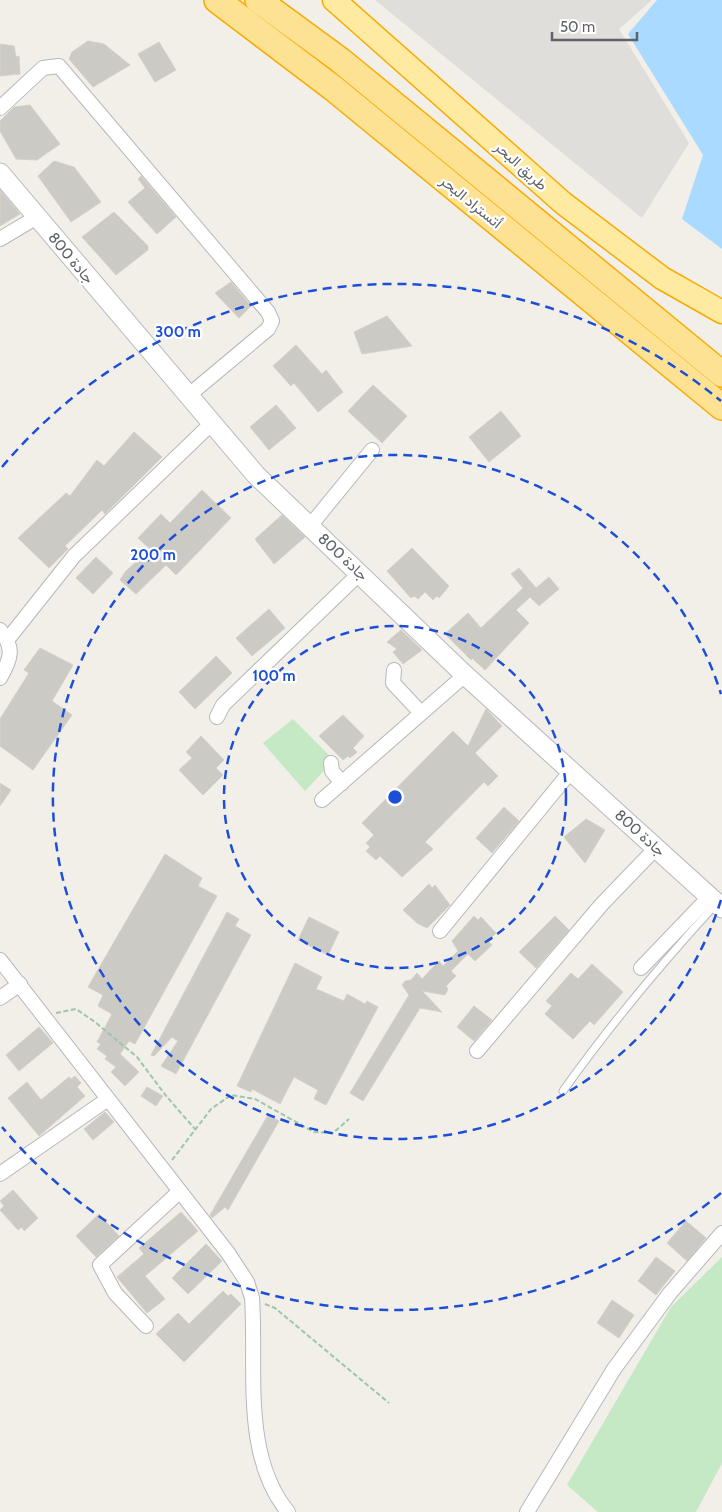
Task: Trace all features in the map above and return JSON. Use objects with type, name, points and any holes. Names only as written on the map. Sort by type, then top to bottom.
[{"type":"highway","name":"أتستراد البحر","points":[[216,0],[333,88],[722,407]]},
{"type":"highway","name":"أتستراد البحر","points":[[258,0],[340,60],[722,374]]},
{"type":"highway","name":"طريق البحر","points":[[341,3],[563,203],[662,278],[722,312]]},
{"type":"main road","name":"جادة 800","points":[[0,172],[36,217],[213,422],[256,475],[465,674],[716,902]]},
{"type":"street","points":[[0,108],[43,68],[59,66],[268,312],[272,321],[268,329],[189,395]]},
{"type":"street","points":[[0,239],[36,217]]},
{"type":"street","points":[[0,678],[7,666],[11,652],[4,634],[74,556],[213,422]]},
{"type":"street","points":[[310,526],[372,450]]},
{"type":"street","points":[[217,717],[223,705],[360,572]]},
{"type":"street","points":[[394,670],[393,683],[421,713]]},
{"type":"street","points":[[322,800],[465,674]]},
{"type":"street","points":[[331,763],[332,771],[342,783]]},
{"type":"street","points":[[440,932],[571,771]]},
{"type":"street","points":[[476,1051],[602,904],[656,848]]},
{"type":"street","points":[[641,968],[716,902]]},
{"type":"street","points":[[0,960],[234,1262],[246,1282],[252,1298],[255,1415],[261,1452],[266,1473],[276,1496],[288,1512]]},
{"type":"street","points":[[0,998],[20,984]]},
{"type":"street","points":[[0,1174],[108,1099]]},
{"type":"street","points":[[146,1326],[115,1293],[100,1266],[179,1192]]},
{"type":"street","points":[[527,1512],[614,1369],[670,1293],[722,1234]]},
{"type":"lane","points":[[563,1091],[611,1025],[716,902]]},
{"type":"path","points":[[52,1014],[76,1010],[95,1022],[137,1057],[167,1097],[195,1129]]},
{"type":"path","points":[[164,1172],[211,1109],[230,1095],[255,1098],[314,1132],[333,1133],[349,1119]]},
{"type":"path","points":[[252,1298],[275,1308],[389,1403]]},
{"type":"shaded area","points":[[375,0],[652,0],[619,29],[689,143],[642,218]]},
{"type":"green space","points":[[293,719],[334,760],[305,791],[263,743]]},
{"type":"green space","points":[[722,1257],[722,1463],[696,1512],[598,1512],[567,1485],[671,1307]]},
{"type":"water","points":[[657,0],[722,0],[722,249],[682,219],[703,155],[628,34]]},
{"type":"building","points":[[88,41],[104,44],[130,65],[93,87],[69,59],[72,52]]},
{"type":"building","points":[[159,42],[176,70],[155,82],[138,54]]},
{"type":"building","points":[[0,44],[14,46],[16,57],[19,56],[20,74],[0,76]]},
{"type":"building","points":[[30,105],[60,144],[37,160],[16,159],[0,131],[0,121],[14,107]]},
{"type":"building","points":[[54,161],[74,167],[101,202],[71,222],[38,176]]},
{"type":"building","points":[[141,176],[176,217],[157,234],[128,202],[145,188],[138,179]]},
{"type":"building","points":[[0,190],[20,214],[0,226]]},
{"type":"building","points":[[114,212],[148,246],[148,250],[116,275],[82,237]]},
{"type":"building","points":[[231,282],[251,306],[239,318],[215,293]]},
{"type":"building","points":[[387,316],[412,346],[362,354],[354,332]]},
{"type":"building","points":[[296,345],[322,374],[326,370],[343,392],[318,412],[294,383],[291,386],[273,366]]},
{"type":"building","points":[[373,385],[407,416],[382,443],[348,411]]},
{"type":"building","points":[[276,405],[296,428],[269,450],[250,427]]},
{"type":"building","points":[[501,411],[521,436],[489,462],[469,437]]},
{"type":"building","points":[[134,432],[162,457],[105,514],[102,510],[65,546],[68,549],[49,568],[18,538],[66,493],[70,496],[97,460],[104,466]]},
{"type":"building","points":[[202,490],[231,518],[176,575],[166,565],[136,594],[120,580],[126,571],[150,549],[138,538],[161,514],[170,523]]},
{"type":"building","points":[[282,515],[305,537],[274,564],[255,539]]},
{"type":"building","points":[[412,548],[449,586],[439,598],[437,596],[433,600],[425,592],[418,599],[414,596],[411,598],[387,571]]},
{"type":"building","points":[[96,557],[113,573],[93,594],[76,578]]},
{"type":"building","points":[[519,568],[536,588],[549,577],[559,589],[539,606],[530,597],[516,610],[529,623],[485,670],[472,658],[471,660],[445,634],[468,613],[481,628],[523,588],[511,574]]},
{"type":"building","points":[[269,609],[285,628],[252,656],[236,638]]},
{"type":"building","points":[[401,630],[422,650],[403,664],[393,652],[397,649],[387,642]]},
{"type":"building","points":[[40,648],[73,665],[52,701],[72,715],[33,770],[0,746],[0,719],[29,673],[24,670]]},
{"type":"building","points":[[216,656],[232,673],[195,709],[179,692]]},
{"type":"building","points":[[486,709],[502,726],[475,753],[498,776],[488,786],[484,782],[425,842],[433,849],[402,877],[380,856],[376,860],[366,851],[370,847],[366,843],[374,835],[362,823],[453,731],[468,746]]},
{"type":"building","points":[[343,715],[364,736],[353,748],[357,752],[350,758],[348,756],[343,760],[319,736]]},
{"type":"building","points":[[201,736],[224,760],[216,768],[223,775],[203,795],[179,770],[192,758],[186,752]]},
{"type":"building","points":[[0,783],[11,790],[0,806]]},
{"type":"building","points":[[504,807],[519,821],[492,853],[476,838]]},
{"type":"building","points":[[586,819],[605,830],[585,863],[564,837]]},
{"type":"building","points":[[165,854],[202,878],[198,886],[217,896],[135,1044],[129,1041],[120,1054],[139,1072],[125,1086],[111,1072],[116,1067],[105,1059],[107,1056],[97,1049],[101,1044],[97,1042],[112,1014],[98,1006],[103,995],[88,987]]},
{"type":"building","points":[[429,884],[432,888],[435,885],[450,905],[427,928],[417,923],[403,910]]},
{"type":"building","points":[[227,912],[239,919],[235,926],[251,935],[176,1074],[161,1066],[178,1041],[172,1037],[154,1056],[151,1055]]},
{"type":"building","points":[[474,916],[478,920],[481,917],[496,933],[488,941],[492,945],[475,961],[468,954],[451,971],[456,976],[446,986],[448,989],[445,995],[422,991],[442,1012],[420,1008],[363,1101],[350,1093],[409,995],[402,985],[405,981],[411,980],[417,973],[422,979],[439,961],[443,966],[458,951],[452,941]]},
{"type":"building","points":[[555,916],[569,930],[536,968],[519,952]]},
{"type":"building","points":[[309,917],[339,932],[328,955],[298,940]]},
{"type":"building","points":[[295,963],[322,977],[316,989],[344,1001],[347,994],[365,1004],[367,1001],[378,1007],[326,1105],[314,1099],[318,1090],[294,1077],[280,1104],[252,1089],[251,1092],[237,1086]]},
{"type":"building","points":[[592,964],[623,992],[594,1025],[590,1021],[573,1039],[545,1014],[552,1006],[546,1001],[571,973],[578,979]]},
{"type":"building","points":[[474,1006],[492,1020],[474,1041],[457,1027]]},
{"type":"building","points":[[39,1027],[53,1043],[19,1071],[6,1055]]},
{"type":"building","points":[[75,1076],[81,1083],[77,1087],[85,1096],[39,1136],[8,1098],[27,1082],[41,1100],[69,1077],[71,1079]]},
{"type":"building","points":[[147,1087],[163,1096],[156,1106],[141,1096]]},
{"type":"building","points":[[105,1112],[114,1122],[93,1140],[84,1129]]},
{"type":"building","points":[[268,1115],[279,1121],[228,1210],[225,1207],[212,1218],[210,1215]]},
{"type":"building","points":[[13,1190],[38,1218],[24,1231],[22,1227],[18,1230],[0,1210],[4,1206],[0,1201]]},
{"type":"building","points":[[181,1212],[198,1231],[145,1276],[165,1299],[147,1313],[117,1277],[144,1254],[139,1248]]},
{"type":"building","points":[[99,1214],[119,1236],[96,1257],[76,1236]]},
{"type":"building","points":[[686,1221],[706,1238],[687,1261],[667,1243]]},
{"type":"building","points":[[206,1244],[222,1261],[188,1294],[172,1278]]},
{"type":"building","points":[[656,1257],[675,1271],[656,1295],[638,1281]]},
{"type":"building","points":[[223,1291],[228,1296],[231,1294],[241,1304],[184,1362],[156,1334],[178,1313],[189,1324]]},
{"type":"building","points":[[612,1300],[634,1315],[619,1338],[597,1323]]}]
